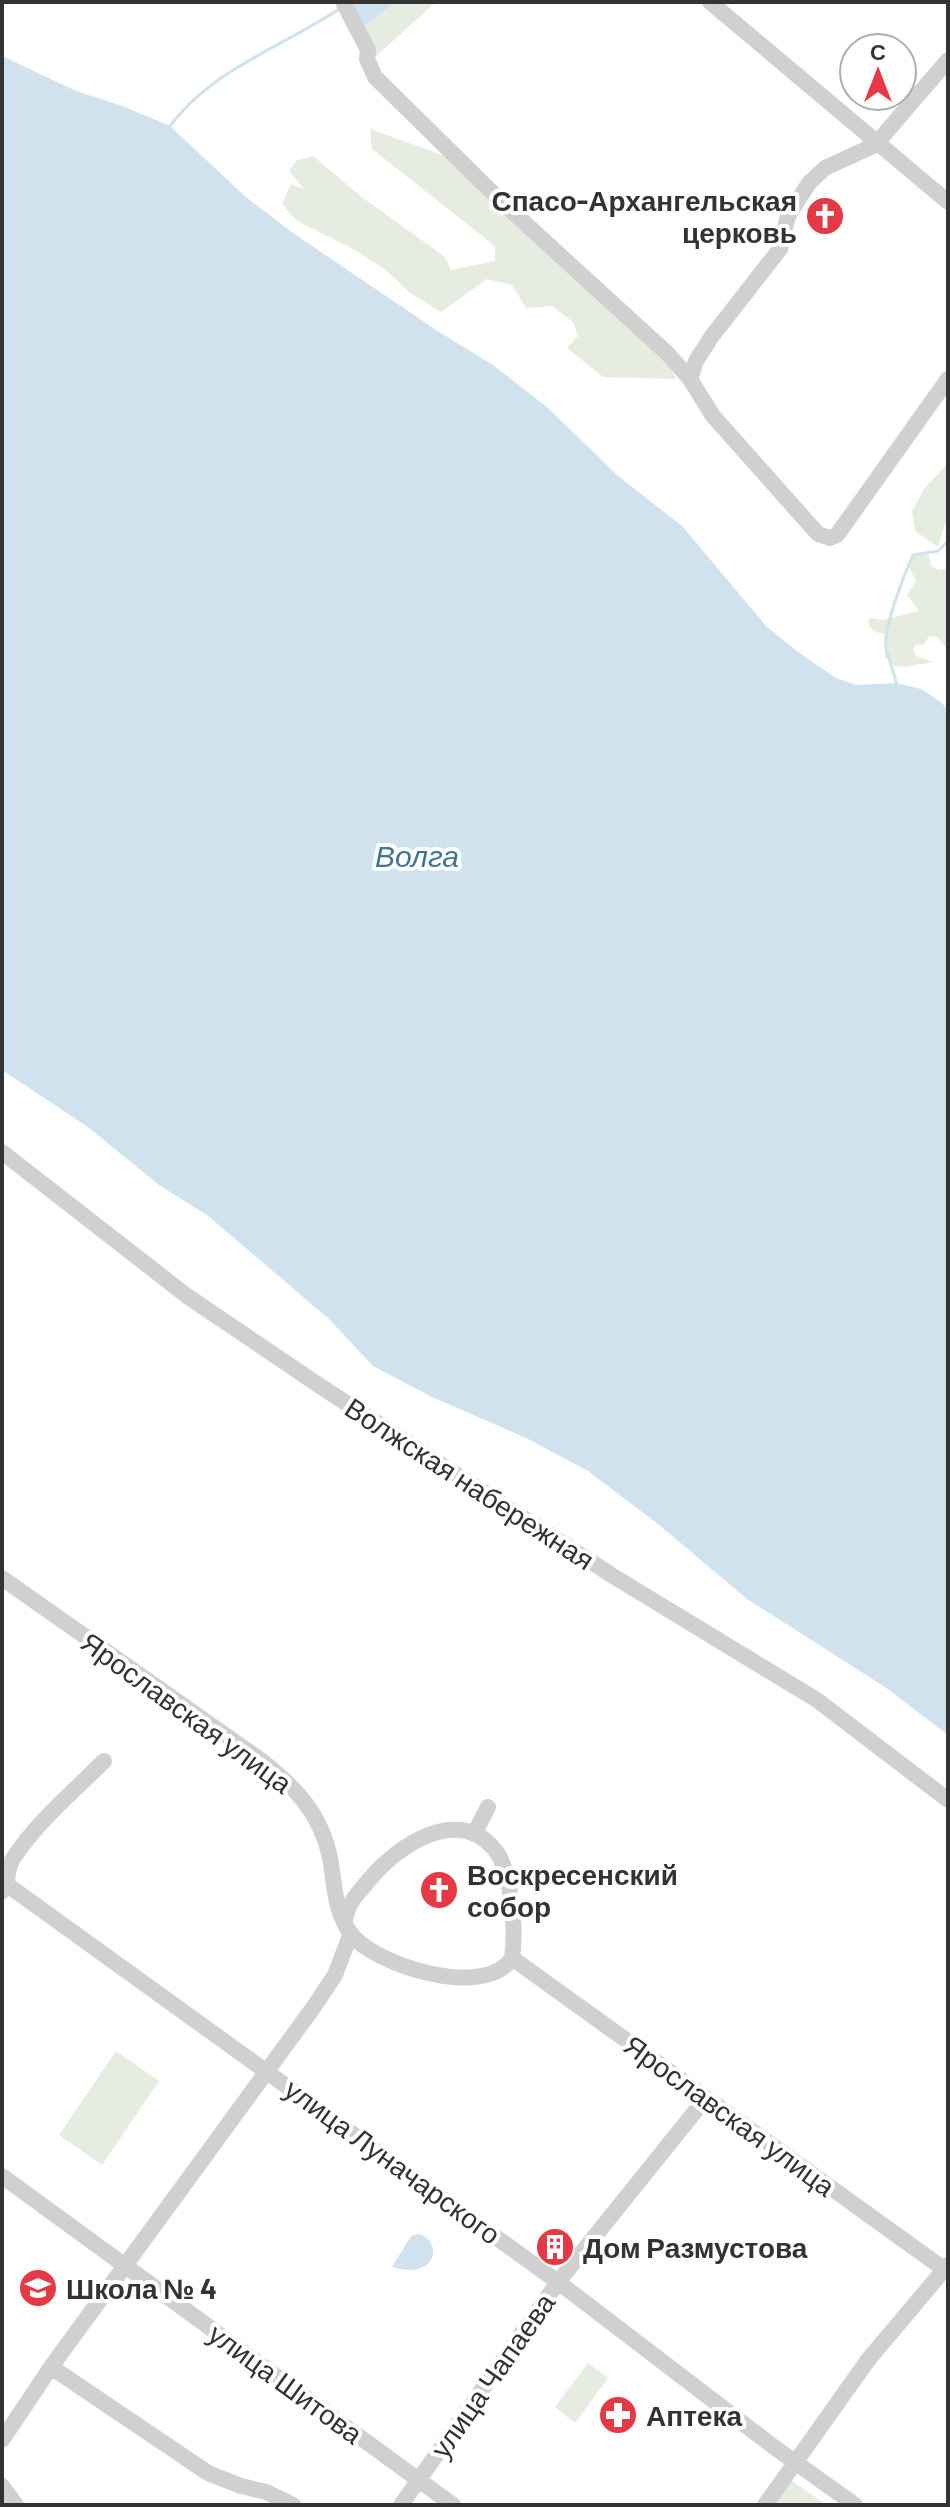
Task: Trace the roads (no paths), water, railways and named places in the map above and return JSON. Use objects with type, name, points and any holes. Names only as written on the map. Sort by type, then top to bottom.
[{"type":"street","points":[[343,2],[368,50],[367,59],[375,77],[505,205],[668,354],[690,379],[704,404],[728,434],[818,534],[830,538],[837,535],[948,379]]},
{"type":"street","points":[[710,2],[948,202]]},
{"type":"street","points":[[690,379],[701,353],[780,249],[788,216],[809,183],[825,168],[878,142],[948,60]]},
{"type":"street","points":[[668,354],[685,356],[701,353]]},
{"type":"street","name":"Волжская набережная","points":[[2,1152],[187,1296],[613,1576],[817,1700],[948,1800]]},
{"type":"street","name":"Ярославская улица","points":[[2,1578],[237,1742],[301,1794],[312,1809],[326,1842],[336,1905],[348,1927]]},
{"type":"street","points":[[4,1886],[6,1870],[25,1842],[104,1761]]},
{"type":"street","points":[[474,1834],[488,1807]]},
{"type":"street","points":[[2,2440],[51,2367],[335,1975],[348,1927],[349,1904],[381,1866],[398,1851],[428,1834],[458,1830],[474,1834],[496,1850],[504,1868],[512,1924],[512,1958],[505,1966],[480,1976],[433,1974],[386,1959],[367,1949],[348,1927]]},
{"type":"street","name":"улица Луначарского","points":[[4,1886],[267,2069],[855,2505]]},
{"type":"street","name":"Ярославская улица","points":[[512,1958],[947,2269]]},
{"type":"street","name":"улица Чапаева","points":[[401,2505],[558,2282],[706,2098]]},
{"type":"street","name":"улица Шитова","points":[[2,2176],[453,2505]]},
{"type":"street","points":[[765,2505],[868,2360],[947,2269]]},
{"type":"street","points":[[51,2367],[208,2473],[266,2492],[293,2505]]},
{"type":"street","points":[[2,2486],[16,2505]]},
{"type":"water","points":[[347,2],[395,2],[361,29]]},
{"type":"water","name":"Волга","points":[[2,56],[76,91],[170,126],[247,198],[293,233],[493,365],[548,408],[618,476],[682,526],[767,627],[798,652],[836,678],[856,685],[897,683],[921,689],[942,703],[948,711],[948,1735],[885,1687],[747,1599],[658,1524],[588,1471],[526,1438],[432,1397],[373,1366],[329,1319],[207,1215],[159,1185],[88,1127],[2,1070]]},
{"type":"water","points":[[418,2234],[431,2243],[432,2258],[419,2268],[408,2270],[392,2267],[411,2236]]},
{"type":"waterway","points":[[168,129],[185,109],[225,75],[341,8]]},
{"type":"waterway","points":[[897,685],[886,639],[900,588],[913,555],[938,551],[948,541]]},
{"type":"place","name":"Спасо-Архангельская церковь","points":[[825,216]]},
{"type":"place","name":"Воскресенский собор","points":[[439,1890]]},
{"type":"place","name":"Дом Размустова","points":[[555,2247]]},
{"type":"place","name":"Школа № 4","points":[[38,2288]]},
{"type":"place","name":"Аптека","points":[[618,2415]]}]
